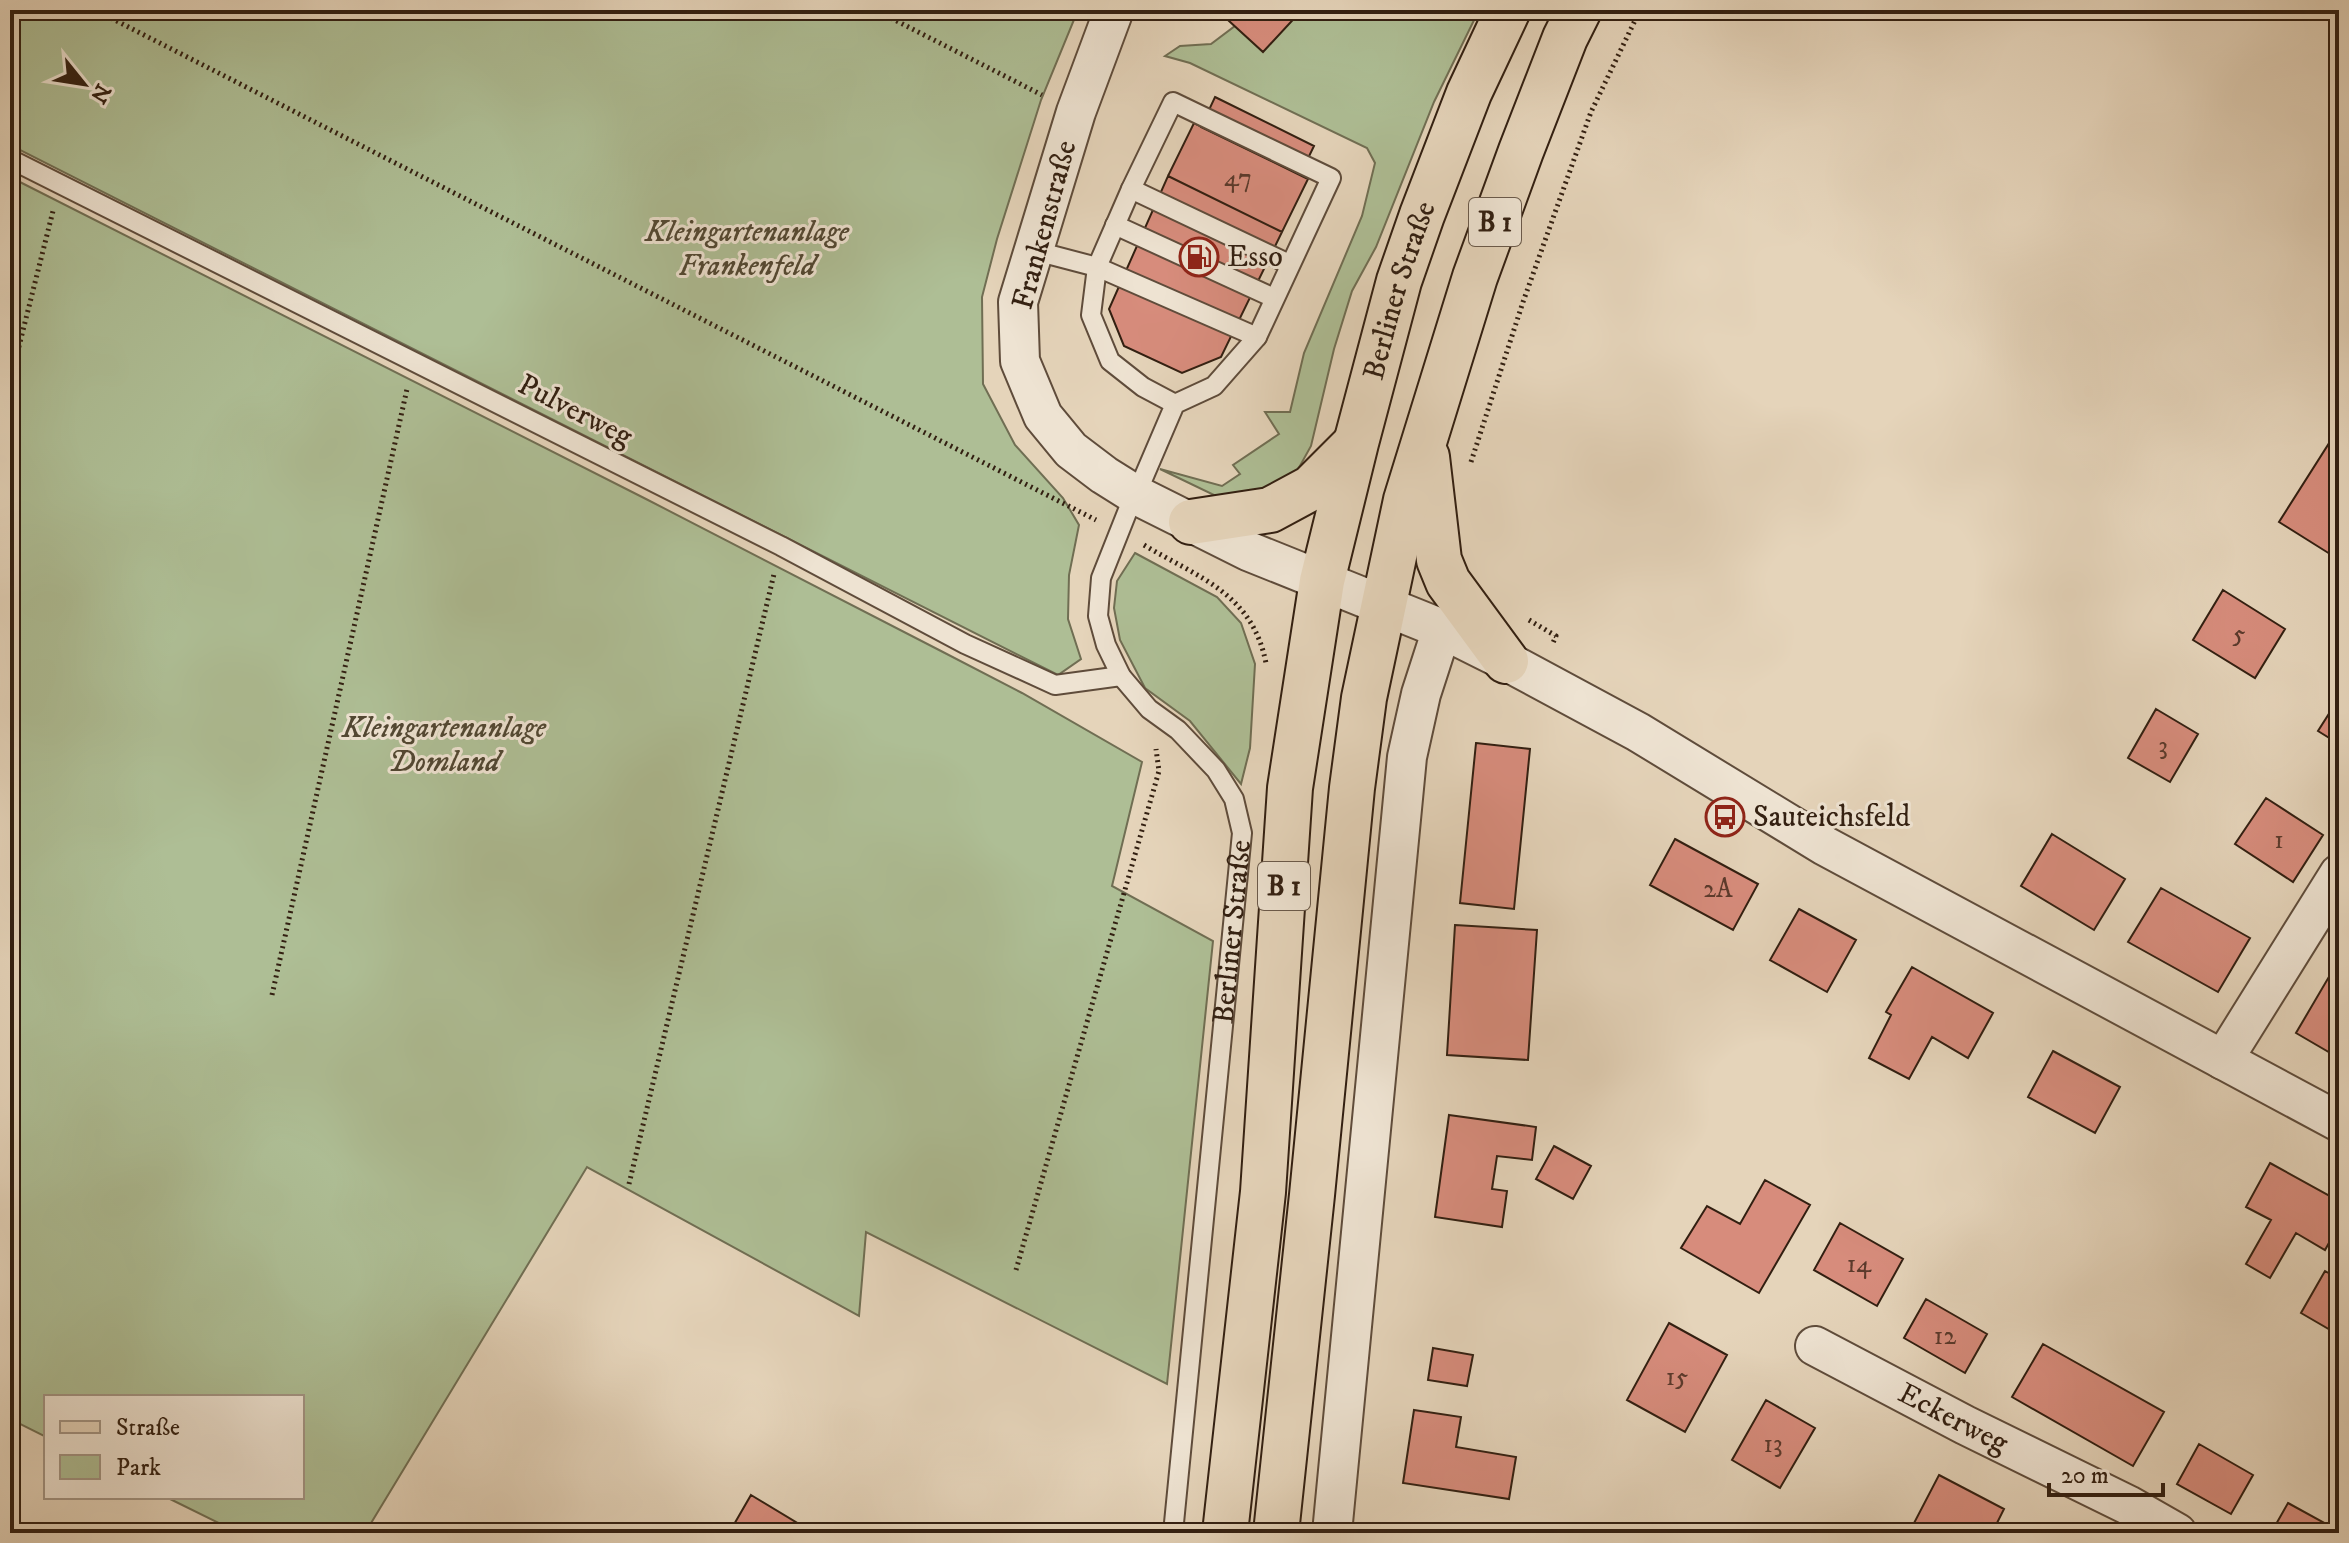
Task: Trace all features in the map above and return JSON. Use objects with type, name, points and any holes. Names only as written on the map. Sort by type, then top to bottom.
[{"type":"main road","name":"Berliner Straße","points":[[1322,581],[1399,281],[1469,93],[1508,10]]},
{"type":"main road","name":"B 1","points":[[1276,1533],[1352,788],[1364,698],[1406,500],[1425,439],[1490,235],[1565,38],[1579,10]]},
{"type":"main road","points":[[1425,439],[1439,560],[1448,582],[1520,669]]},
{"type":"main road","points":[[1191,522],[1270,510],[1311,488],[1356,443]]},
{"type":"main road","name":"B 1","points":[[1225,1533],[1263,1192],[1290,788],[1322,581]]},
{"type":"street","name":"Frankenstraße","points":[[1114,10],[1076,112],[1018,302],[1020,361],[1043,416],[1071,450],[1136,495]]},
{"type":"street","points":[[1136,495],[1248,551],[1442,629],[1520,669],[1638,732],[1825,846],[2339,1122]]},
{"type":"street","points":[[1332,1533],[1407,757],[1421,694],[1442,629]]},
{"type":"street","points":[[2223,1060],[2339,874]]},
{"type":"street","name":"Eckerweg","points":[[1815,1346],[2177,1533]]},
{"type":"lane","points":[[1173,102],[1331,178],[1257,337],[1214,386],[1175,404],[1143,387],[1110,361],[1091,315],[1097,267],[1115,225],[1173,102]]},
{"type":"lane","name":"Pulverweg","points":[[10,159],[781,546],[965,644],[1055,685],[1121,676]]},
{"type":"lane","points":[[1131,189],[1289,264]]},
{"type":"lane","points":[[1115,225],[1274,298]]},
{"type":"lane","points":[[1032,250],[1097,267],[1257,337]]},
{"type":"lane","name":"Berliner Straße","points":[[1173,1533],[1242,833],[1234,799],[1216,770],[1178,730],[1149,709],[1121,676],[1106,645],[1098,616],[1101,578],[1175,404]]},
{"type":"path","points":[[95,10],[1120,533],[1226,593],[1243,609],[1262,646],[1266,667]]},
{"type":"path","points":[[875,10],[1076,112]]},
{"type":"path","points":[[1471,462],[1523,302],[1591,112],[1640,10]]},
{"type":"path","points":[[10,382],[60,183]]},
{"type":"path","points":[[272,995],[414,360]]},
{"type":"path","points":[[629,1184],[781,546]]},
{"type":"path","points":[[1517,612],[1556,636],[1520,669]]},
{"type":"path","points":[[1016,1270],[1159,771],[1149,709]]},
{"type":"green space","name":"Kleingartenanlage Frankenfeld","points":[[10,10],[1078,10],[1041,100],[982,297],[983,384],[1015,445],[1063,498],[1079,525],[1069,575],[1068,619],[1081,659],[1058,675],[10,145]]},
{"type":"green space","points":[[1302,10],[1479,10],[1434,102],[1376,247],[1352,291],[1334,349],[1311,446],[1291,482],[1275,492],[1218,497],[1160,469],[1222,486],[1240,474],[1233,465],[1279,434],[1265,412],[1290,412],[1304,353],[1362,216],[1375,163],[1367,148],[1190,63],[1165,56],[1180,46],[1211,44],[1235,26]]},
{"type":"green space","name":"Kleingartenanlage Domland","points":[[10,177],[941,651],[1142,762],[1112,886],[1213,941],[1167,1384],[866,1232],[859,1316],[587,1167],[365,1533],[239,1533],[170,1499],[304,1499],[304,1395],[44,1395],[44,1436],[10,1419]]},
{"type":"green space","points":[[1135,553],[1217,597],[1241,623],[1255,664],[1250,748],[1241,784],[1190,721],[1145,688],[1120,640],[1114,608],[1117,581]]},
{"type":"building","points":[[1217,10],[1302,10],[1263,52]]},
{"type":"building","points":[[1215,97],[1314,146],[1300,175],[1201,127]]},
{"type":"building","points":[[1194,123],[1308,179],[1282,232],[1168,176]]},
{"type":"building","points":[[1168,176],[1282,232],[1221,357],[1182,373],[1124,346],[1109,309]]},
{"type":"building","points":[[2333,437],[2339,441],[2339,540],[2330,554],[2279,522]]},
{"type":"building","points":[[2223,590],[2285,629],[2255,678],[2193,640]]},
{"type":"building","points":[[2339,698],[2339,744],[2318,731]]},
{"type":"building","points":[[2156,709],[2198,734],[2170,782],[2128,758]]},
{"type":"building","points":[[1476,743],[1530,749],[1514,909],[1460,903]]},
{"type":"building","points":[[2266,798],[2323,835],[2293,882],[2235,844]]},
{"type":"building","points":[[2052,834],[2125,879],[2094,930],[2021,886]]},
{"type":"building","points":[[1675,839],[1758,884],[1733,930],[1650,885]]},
{"type":"building","points":[[2161,888],[2250,938],[2218,992],[2128,942]]},
{"type":"building","points":[[1799,909],[1856,940],[1827,992],[1770,960]]},
{"type":"building","points":[[1455,925],[1537,930],[1528,1060],[1447,1055]]},
{"type":"building","points":[[1912,967],[1993,1013],[1968,1058],[1932,1037],[1909,1079],[1869,1058],[1891,1015],[1886,1012]]},
{"type":"building","points":[[2330,975],[2339,980],[2339,1058],[2296,1033]]},
{"type":"building","points":[[2053,1051],[2120,1087],[2095,1133],[2028,1097]]},
{"type":"building","points":[[1449,1115],[1536,1127],[1532,1160],[1497,1156],[1492,1189],[1507,1191],[1502,1227],[1435,1217]]},
{"type":"building","points":[[1554,1146],[1591,1166],[1573,1199],[1536,1179]]},
{"type":"building","points":[[2270,1163],[2339,1201],[2339,1225],[2325,1250],[2296,1233],[2270,1278],[2246,1264],[2271,1220],[2246,1207]]},
{"type":"building","points":[[1765,1180],[1810,1205],[1759,1293],[1681,1248],[1707,1206],[1740,1224]]},
{"type":"building","points":[[1840,1223],[1903,1259],[1877,1306],[1814,1270]]},
{"type":"building","points":[[2325,1271],[2339,1279],[2339,1335],[2301,1313]]},
{"type":"building","points":[[1926,1299],[1987,1334],[1965,1373],[1904,1338]]},
{"type":"building","points":[[1669,1323],[1727,1355],[1685,1432],[1627,1400]]},
{"type":"building","points":[[2043,1344],[2164,1412],[2133,1466],[2012,1397]]},
{"type":"building","points":[[1433,1348],[1473,1355],[1467,1386],[1428,1380]]},
{"type":"building","points":[[1766,1400],[1815,1428],[1780,1488],[1732,1460]]},
{"type":"building","points":[[1414,1410],[1461,1417],[1456,1447],[1516,1457],[1509,1499],[1403,1483]]},
{"type":"building","points":[[2199,1444],[2253,1475],[2231,1514],[2177,1484]]},
{"type":"building","points":[[1939,1475],[2004,1509],[1992,1533],[1924,1533],[1912,1527]]},
{"type":"building","points":[[751,1495],[814,1533],[729,1533]]},
{"type":"building","points":[[2288,1503],[2339,1531],[2339,1533],[2271,1533]]},
{"type":"place","name":"Esso","points":[[1199,257]]},
{"type":"place","name":"Sauteichsfeld","points":[[1725,817]]}]
